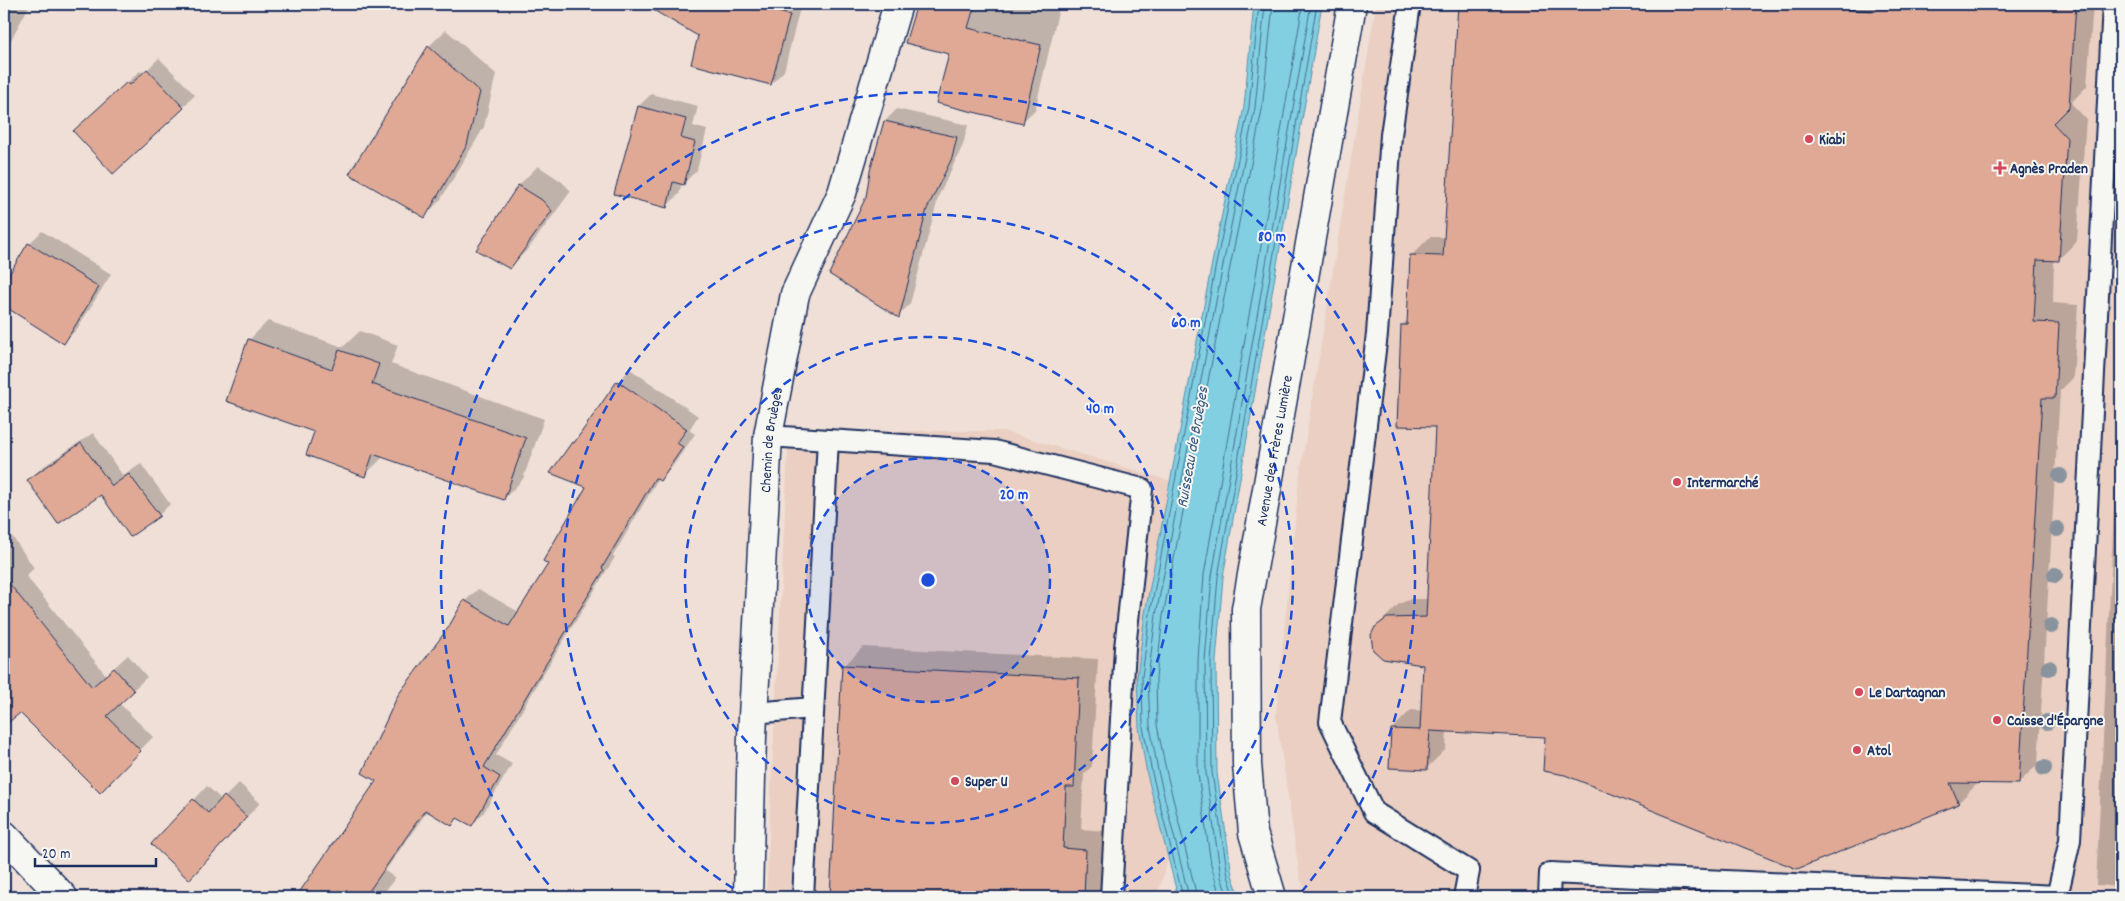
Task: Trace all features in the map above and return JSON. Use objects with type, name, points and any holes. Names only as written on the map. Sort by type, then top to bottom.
[{"type":"street","name":"Chemin de Bruèges","points":[[748,897],[753,713],[768,436],[795,294],[842,193],[898,4]]},
{"type":"street","name":"Avenue des Frères Lumière","points":[[1272,897],[1253,833],[1247,764],[1246,609],[1352,4]]},
{"type":"street","points":[[4,835],[63,897]]},
{"type":"lane","points":[[1410,4],[1391,135],[1377,334],[1330,722],[1374,812],[1469,870],[1464,897]]},
{"type":"lane","points":[[1549,897],[1550,872],[1801,891],[2057,897],[2070,840],[2113,4]]},
{"type":"lane","points":[[768,436],[994,451],[1142,489],[1125,648],[1111,897]]},
{"type":"lane","points":[[803,897],[828,440]]},
{"type":"lane","points":[[753,713],[813,708]]},
{"type":"shaded area","points":[[1376,4],[2121,4],[2121,897],[1308,897],[1300,878],[1276,715],[1299,481]]},
{"type":"shaded area","points":[[789,431],[1003,431],[1171,481],[1145,613],[1137,677],[1139,727],[1147,774],[1168,859],[1157,897],[766,897]]},
{"type":"water","name":"Ruisseau de Bruèges","points":[[1254,4],[1322,4],[1223,577],[1216,661],[1217,773],[1232,875],[1240,897],[1178,897],[1147,774],[1139,727],[1137,677],[1145,613],[1244,107]]},
{"type":"building","points":[[643,4],[746,4],[790,15],[771,85],[691,64],[698,36]]},
{"type":"building","points":[[917,4],[975,4],[968,28],[1041,45],[1023,124],[936,103],[949,54],[905,43]]},
{"type":"building","points":[[1458,4],[1733,4],[1876,11],[1877,4],[2076,4],[2069,107],[2053,123],[2067,138],[2059,261],[2037,260],[2034,322],[2059,323],[2055,398],[2042,398],[2019,784],[1950,783],[1959,804],[1797,869],[1565,775],[1543,771],[1545,737],[1430,731],[1427,770],[1389,768],[1391,729],[1420,730],[1423,665],[1383,659],[1373,650],[1371,635],[1375,627],[1387,618],[1426,617],[1435,427],[1397,426],[1401,325],[1407,325],[1410,255],[1443,256]]},
{"type":"building","points":[[428,46],[480,92],[467,145],[425,218],[349,174]]},
{"type":"building","points":[[147,69],[184,108],[113,174],[73,131],[127,82],[130,85]]},
{"type":"building","points":[[638,106],[686,119],[681,138],[695,142],[684,185],[673,182],[667,208],[614,194]]},
{"type":"building","points":[[884,121],[957,137],[952,158],[927,209],[899,318],[829,274],[866,197],[870,171]]},
{"type":"building","points":[[518,185],[542,200],[552,211],[510,269],[476,250]]},
{"type":"building","points":[[28,243],[99,287],[64,344],[4,306],[4,283]]},
{"type":"building","points":[[248,339],[332,369],[339,350],[379,364],[372,384],[526,438],[504,500],[373,454],[365,477],[306,455],[314,432],[226,401]]},
{"type":"building","points":[[617,381],[687,429],[677,443],[683,447],[660,481],[655,478],[602,568],[604,570],[484,767],[500,777],[472,826],[457,818],[452,826],[425,810],[365,897],[296,897],[376,781],[362,773],[398,695],[448,628],[464,600],[509,626],[548,564],[543,561],[586,487],[550,473],[572,442],[574,443]]},
{"type":"building","points":[[81,443],[112,486],[129,474],[160,516],[130,537],[101,495],[58,524],[27,480]]},
{"type":"building","points":[[4,577],[92,687],[114,668],[134,691],[107,716],[141,751],[100,793],[20,713],[4,726]]},
{"type":"building","name":"Super U","points":[[842,665],[1079,678],[1074,787],[1066,787],[1063,848],[1086,850],[1084,897],[830,897]]},
{"type":"building","points":[[224,796],[247,817],[189,880],[151,844],[193,799],[208,813]]},
{"type":"place","name":"Kiabi","points":[[1809,139]]},
{"type":"place","name":"Agnès Praden","points":[[2000,168]]},
{"type":"place","name":"Intermarché","points":[[1677,482]]},
{"type":"place","name":"Le Dartagnan","points":[[1859,692]]},
{"type":"place","name":"Caisse d'Épargne","points":[[1997,720]]},
{"type":"place","name":"Atol","points":[[1857,750]]},
{"type":"place","name":"Super U","points":[[955,781]]}]
